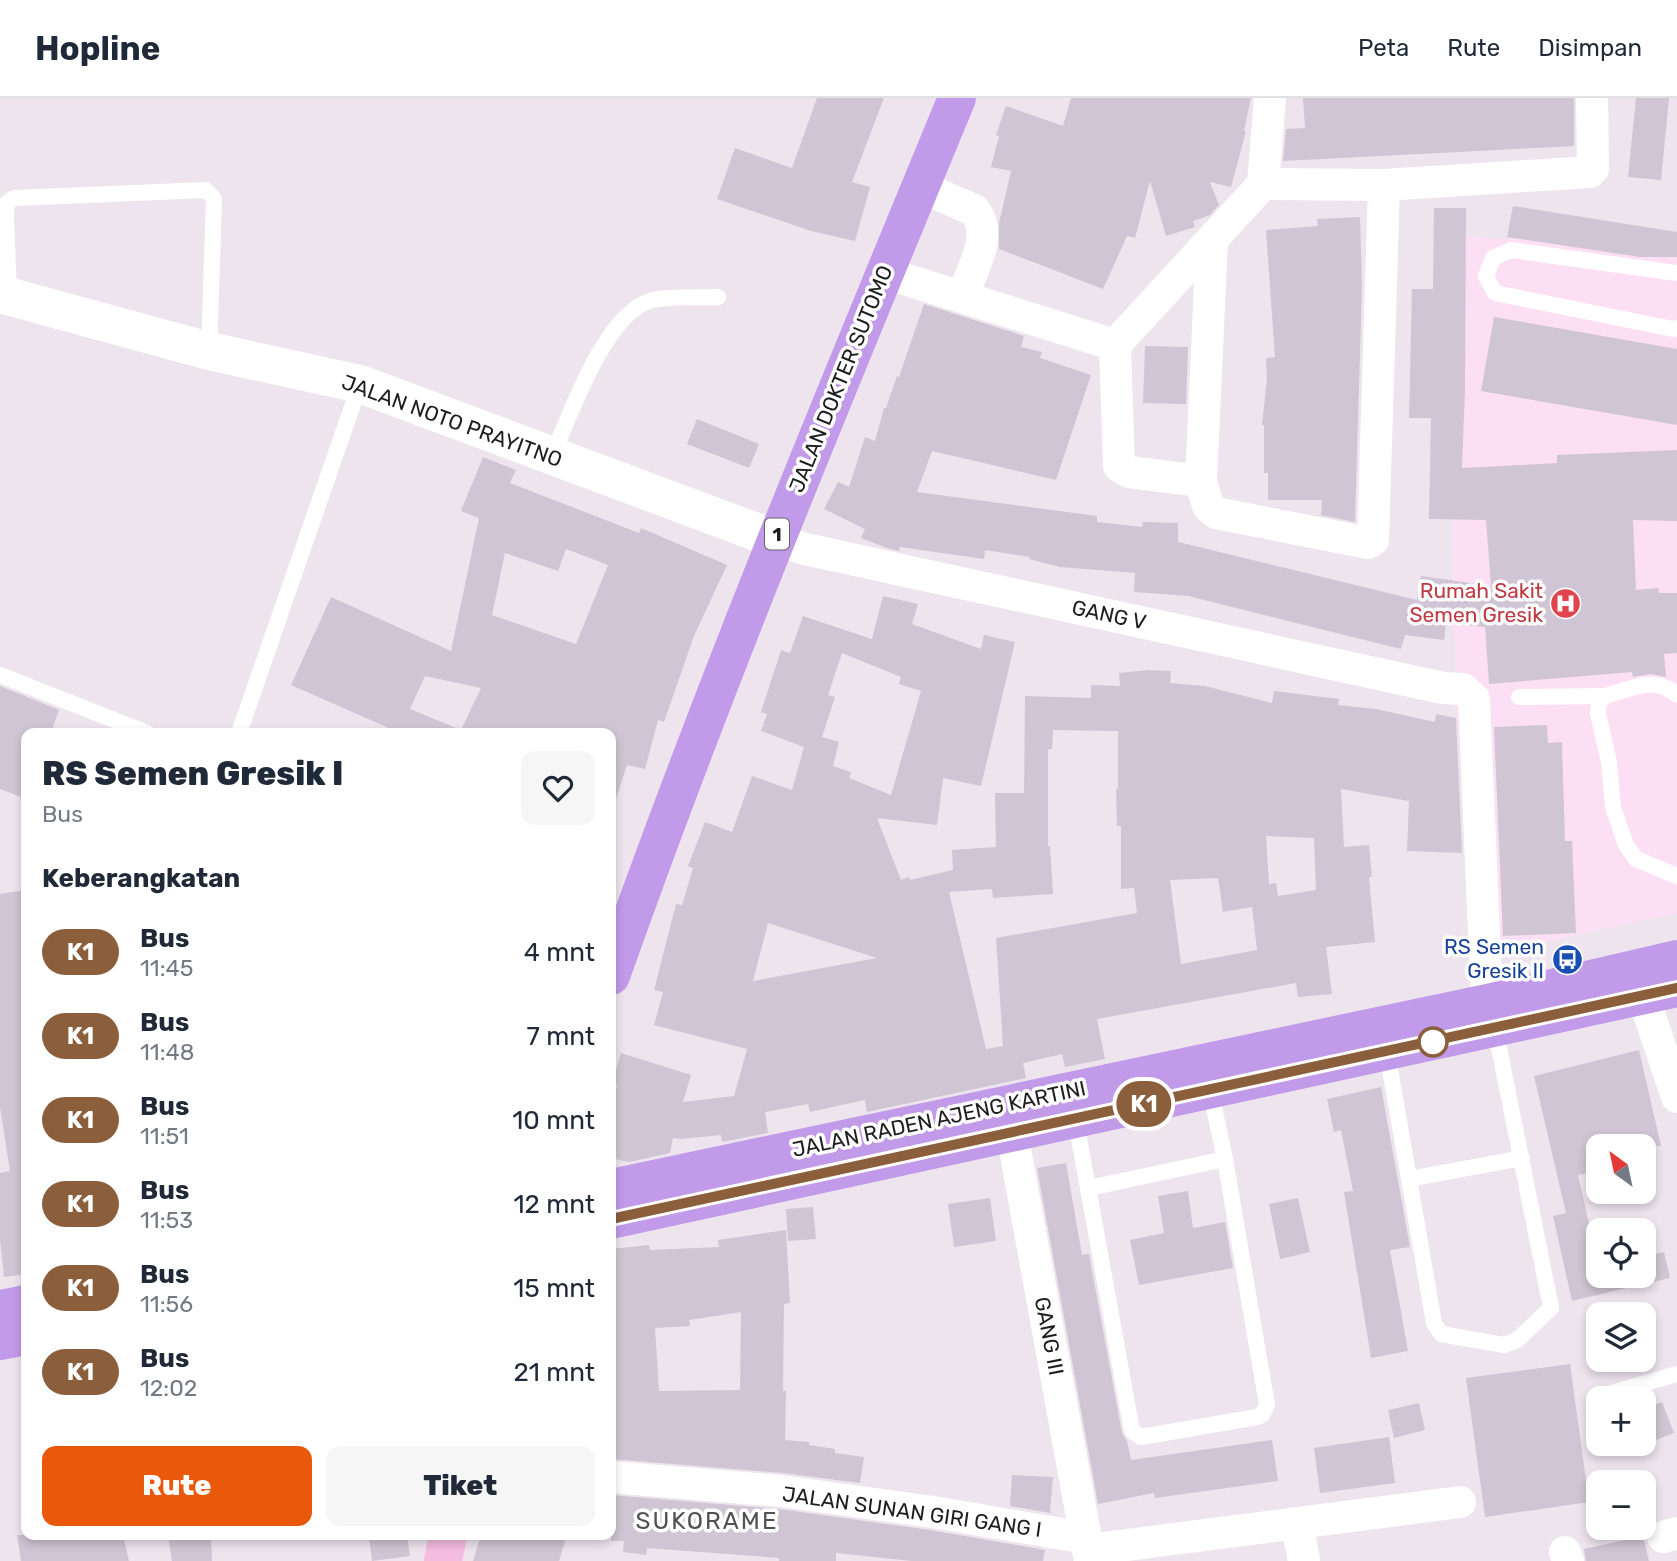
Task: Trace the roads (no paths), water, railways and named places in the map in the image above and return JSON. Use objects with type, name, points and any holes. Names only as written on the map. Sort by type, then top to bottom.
[{"type":"highway","name":"JALAN DOKTER SUTOMO","points":[[616,962],[652,859],[775,539],[957,98]]},
{"type":"highway","name":"JALAN RADEN AJENG KARTINI","points":[[616,1187],[1074,1104],[1364,1047],[1491,1015],[1677,959]]},
{"type":"highway","name":"JALAN RADEN AJENG KARTINI","points":[[1491,1015],[1660,992]]},
{"type":"highway","name":"JALAN RADEN AJENG KARTINI","points":[[616,1219],[1012,1133],[1074,1104]]},
{"type":"highway","points":[[0,1309],[21,1305]]},
{"type":"highway","points":[[0,1341],[21,1337]]},
{"type":"main road","points":[[443,1561],[447,1540]]},
{"type":"street","points":[[1201,481],[1122,469],[1118,460],[1115,345],[1263,184],[1270,98]]},
{"type":"street","points":[[1263,184],[1384,185],[1590,172],[1593,169],[1592,98]]},
{"type":"street","points":[[1212,240],[1201,481],[1208,506],[1216,513],[1365,544],[1373,540],[1384,185]]},
{"type":"street","points":[[920,187],[974,210],[983,226],[982,242],[961,297]]},
{"type":"street","points":[[885,273],[1115,345]]},
{"type":"street","name":"JALAN NOTO PRAYITNO","points":[[4,296],[209,351],[360,384],[775,539]]},
{"type":"street","name":"GANG V","points":[[775,539],[806,549],[1443,688],[1463,690],[1474,699],[1491,1015]]},
{"type":"street","points":[[1660,992],[1677,1097]]},
{"type":"street","name":"GANG III","points":[[1012,1133],[1088,1550]]},
{"type":"street","name":"JALAN SUNAN GIRI GANG I","points":[[616,1477],[809,1495],[933,1512],[1088,1550],[1460,1502]]},
{"type":"street","points":[[1297,1523],[1304,1561]]},
{"type":"lane","points":[[4,296],[7,203],[13,198],[206,190],[214,199],[209,351]]},
{"type":"lane","points":[[1677,273],[1511,250],[1493,258],[1486,276],[1495,293],[1677,328]]},
{"type":"lane","points":[[552,456],[601,347],[626,316],[640,305],[653,300],[718,297]]},
{"type":"lane","points":[[241,728],[360,384]]},
{"type":"lane","points":[[0,676],[134,728]]},
{"type":"lane","points":[[1519,697],[1605,696],[1655,684],[1667,686],[1677,695]]},
{"type":"lane","points":[[1605,696],[1599,703],[1598,714],[1609,762],[1613,807],[1626,845],[1636,859],[1677,876]]},
{"type":"lane","points":[[1364,1047],[1409,1179],[1434,1323],[1441,1334],[1504,1345],[1517,1340],[1551,1308],[1491,1015]]},
{"type":"lane","points":[[1074,1104],[1135,1434],[1142,1437],[1257,1417],[1265,1411],[1267,1405],[1225,1159],[1206,1077]]},
{"type":"lane","points":[[1409,1179],[1522,1158]]},
{"type":"lane","points":[[1089,1188],[1225,1159]]},
{"type":"lane","points":[[1636,1386],[1677,1374]]},
{"type":"place","name":"Rumah Sakit Semen Gresik","points":[[1566,603]]},
{"type":"place","name":"RS Semen Gresik II","points":[[1567,959]]},
{"type":"district","name":"SUKORAME","points":[[707,1521]]}]
